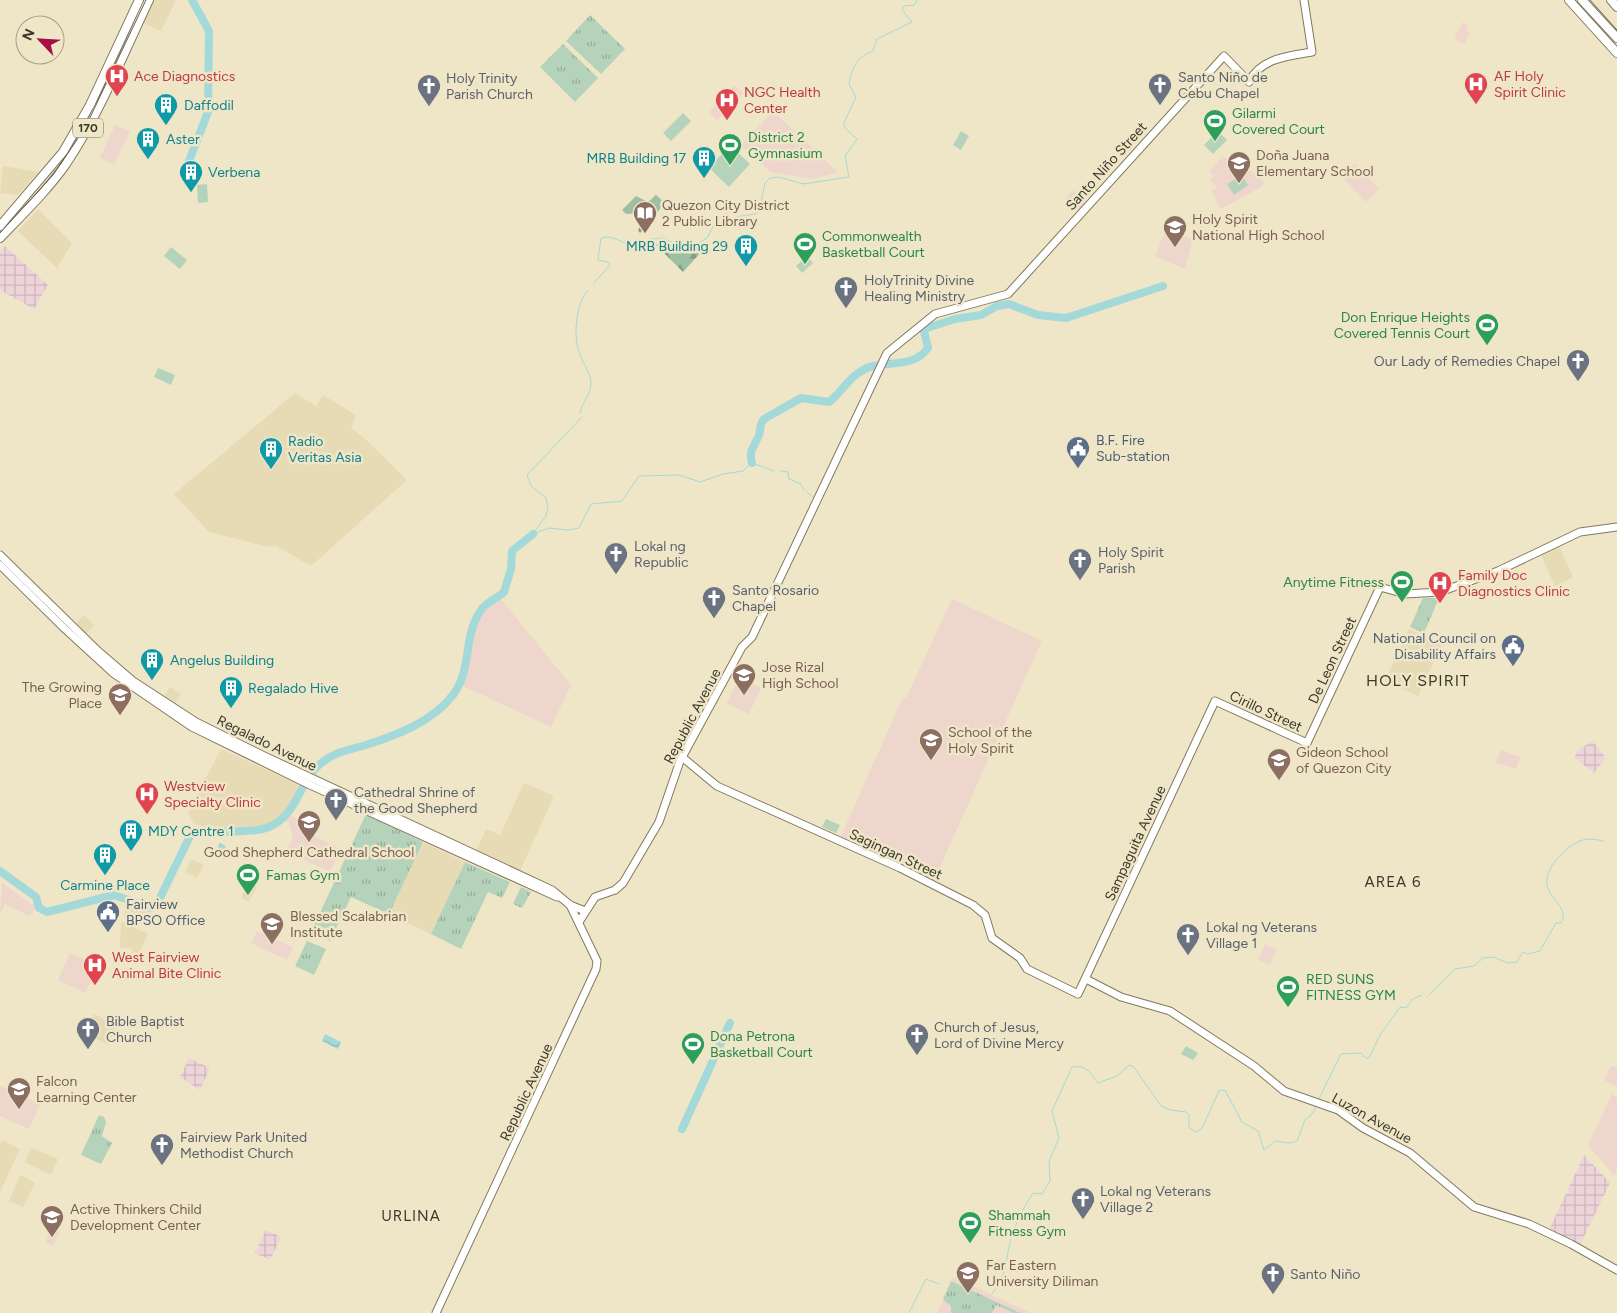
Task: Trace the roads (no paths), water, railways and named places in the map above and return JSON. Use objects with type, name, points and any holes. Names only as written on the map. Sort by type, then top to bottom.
[{"type":"main road","name":"170","points":[[0,226],[25,199],[63,152],[90,105],[139,0]]},
{"type":"main road","name":"170","points":[[0,238],[47,188],[72,154],[98,108],[149,0]]},
{"type":"main road","name":"Santo Niño Street","points":[[1008,294],[1224,56],[1249,82],[1258,69],[1268,62],[1312,52],[1304,0]]},
{"type":"main road","points":[[1569,0],[1617,53]]},
{"type":"main road","points":[[1582,0],[1617,38]]},
{"type":"main road","points":[[1611,0],[1617,7]]},
{"type":"main road","name":"Republic Avenue","points":[[436,1313],[596,969],[598,961],[579,922],[584,911],[595,897],[615,890],[626,880],[659,822],[682,757],[744,645],[752,638],[882,361],[890,350],[931,316],[1008,294]]},
{"type":"main road","name":"De Leon Street","points":[[1306,743],[1380,587],[1405,594],[1440,592],[1498,571],[1580,532],[1617,527]]},
{"type":"main road","name":"Regalado Avenue","points":[[0,555],[98,651],[133,681],[201,725],[308,780]]},
{"type":"main road","name":"Regalado Avenue","points":[[0,564],[65,629],[132,687],[205,734],[552,890],[570,905],[584,911]]},
{"type":"main road","name":"Cirillo Street","points":[[1215,701],[1306,743]]},
{"type":"main road","name":"Sampaguita Avenue","points":[[1078,994],[1215,701]]},
{"type":"main road","name":"Sagingan Street","points":[[682,757],[717,786],[900,868],[973,905],[985,915],[992,938],[1020,958],[1027,969],[1078,994]]},
{"type":"main road","name":"Regalado Avenue","points":[[570,905],[579,922]]},
{"type":"main road","name":"Luzon Avenue","points":[[1086,979],[1121,998],[1170,1011],[1254,1066],[1284,1090],[1338,1110],[1363,1128],[1410,1153],[1474,1207],[1529,1224],[1571,1244],[1617,1270]]},
{"type":"water","points":[[220,843],[226,846],[220,858],[214,855]]},
{"type":"water","points":[[325,1034],[341,1042],[338,1049],[322,1041]]},
{"type":"waterway","points":[[189,161],[208,112],[209,31],[192,0]]},
{"type":"waterway","points":[[731,219],[759,212],[765,183],[770,178],[779,177],[803,184],[849,177],[845,156],[857,139],[844,127],[856,97],[849,84],[852,73],[856,63],[867,53],[873,51],[877,39],[912,22],[902,10],[904,6],[914,5],[917,0]]},
{"type":"waterway","points":[[651,239],[663,238],[687,250],[707,238],[714,225],[725,221]]},
{"type":"waterway","points":[[594,283],[610,265],[608,262],[598,260],[601,238],[611,237],[630,244],[642,245]]},
{"type":"waterway","points":[[752,463],[751,451],[764,419],[801,398],[829,402],[851,379],[867,368],[915,359],[928,348],[924,331],[927,328],[955,319],[981,315],[997,306],[1009,304],[1038,315],[1066,318],[1163,286]]},
{"type":"waterway","points":[[580,413],[590,391],[591,384],[590,375],[580,356],[577,345],[576,328],[578,311],[588,290]]},
{"type":"waterway","points":[[533,534],[546,516],[548,508],[546,498],[531,486],[527,475],[582,417]]},
{"type":"waterway","points":[[533,534],[549,528],[568,530],[579,528],[591,504],[622,501],[639,476],[679,475],[700,482],[723,474],[743,471],[752,463],[774,471]]},
{"type":"waterway","points":[[781,471],[788,472],[789,479],[801,484],[804,490]]},
{"type":"waterway","points":[[807,492],[813,497]]},
{"type":"waterway","points":[[0,871],[36,897],[39,908],[47,912],[114,895],[151,908],[156,906],[191,834],[256,830],[273,825],[289,811],[310,776],[324,761],[339,753],[402,732],[435,713],[445,704],[453,695],[463,674],[471,631],[475,621],[481,610],[504,592],[511,569],[512,551],[533,534]]},
{"type":"waterway","points":[[1429,995],[1455,969],[1474,966],[1483,958],[1493,957],[1508,963],[1517,962],[1523,952],[1528,954],[1540,951],[1556,923],[1561,923],[1563,918],[1561,908],[1551,895],[1547,885],[1547,879],[1552,866],[1562,853],[1580,841],[1585,839],[1603,841]]},
{"type":"waterway","points":[[1319,1099],[1341,1054],[1361,1053],[1366,1058],[1369,1058],[1380,1035],[1400,1007],[1406,1008],[1413,999],[1422,995]]},
{"type":"waterway","points":[[682,1129],[730,1023]]},
{"type":"waterway","points":[[992,1294],[1002,1277],[1010,1240],[1022,1212],[1033,1193],[1042,1194],[1050,1181],[1049,1161],[1059,1138],[1052,1111],[1072,1067],[1082,1067],[1098,1083],[1117,1076],[1129,1065],[1134,1067],[1161,1106],[1171,1110],[1186,1112],[1189,1115],[1189,1128],[1197,1132],[1202,1128],[1219,1091],[1225,1090],[1242,1122],[1258,1131],[1264,1150],[1275,1141],[1289,1143],[1297,1141],[1305,1120],[1317,1106]]},
{"type":"waterway","points":[[909,1313],[926,1279],[939,1284]]},
{"type":"railway","points":[[0,233],[53,175],[85,128],[146,0]]},
{"type":"railway","points":[[1590,0],[1617,30]]},
{"type":"place","name":"Ace Diagnostics","points":[[117,97]]},
{"type":"place","name":"AF Holy Spirit Clinic","points":[[1476,105]]},
{"type":"place","name":"Santo Niño de Cebu Chapel","points":[[1160,106]]},
{"type":"place","name":"Holy Trinity Parish Church","points":[[429,107]]},
{"type":"place","name":"NGC Health Center","points":[[727,121]]},
{"type":"place","name":"Daffodil","points":[[166,126]]},
{"type":"place","name":"Gilarmi Covered Court","points":[[1215,142]]},
{"type":"place","name":"Aster","points":[[148,160]]},
{"type":"place","name":"District 2 Gymnasium","points":[[730,166]]},
{"type":"place","name":"MRB Building 17","points":[[704,179]]},
{"type":"place","name":"Doña Juana Elementary School","points":[[1239,184]]},
{"type":"place","name":"Verbena","points":[[191,193]]},
{"type":"place","name":"Quezon City District 2 Public Library","points":[[645,234]]},
{"type":"place","name":"Holy Spirit National High School","points":[[1175,248]]},
{"type":"place","name":"Commonwealth Basketball Court","points":[[805,265]]},
{"type":"place","name":"MRB Building 29","points":[[746,267]]},
{"type":"place","name":"HolyTrinity Divine Healing Ministry","points":[[846,309]]},
{"type":"place","name":"Don Enrique Heights Covered Tennis Court","points":[[1487,346]]},
{"type":"place","name":"Our Lady of Remedies Chapel","points":[[1578,382]]},
{"type":"place","name":"B.F. Fire Sub-station","points":[[1078,469]]},
{"type":"place","name":"Radio Veritas Asia","points":[[271,470]]},
{"type":"place","name":"Lokal ng Republic","points":[[616,575]]},
{"type":"place","name":"Holy Spirit Parish","points":[[1080,581]]},
{"type":"place","name":"Anytime Fitness","points":[[1402,603]]},
{"type":"place","name":"Family Doc Diagnostics Clinic","points":[[1440,604]]},
{"type":"place","name":"Santo Rosario Chapel","points":[[714,619]]},
{"type":"place","name":"National Council on Disability Affairs","points":[[1513,667]]},
{"type":"place","name":"Angelus Building","points":[[152,681]]},
{"type":"place","name":"Jose Rizal High School","points":[[744,696]]},
{"type":"place","name":"Regalado Hive","points":[[231,709]]},
{"type":"place","name":"The Growing Place","points":[[120,716]]},
{"type":"place","name":"School of the Holy Spirit","points":[[931,761]]},
{"type":"place","name":"Gideon School of Quezon City","points":[[1279,781]]},
{"type":"place","name":"Westview Specialty Clinic","points":[[147,815]]},
{"type":"place","name":"Cathedral Shrine of the Good Shepherd","points":[[336,821]]},
{"type":"place","name":"Good Shepherd Cathedral School","points":[[309,843]]},
{"type":"place","name":"MDY Centre 1","points":[[131,852]]},
{"type":"place","name":"Carmine Place","points":[[105,876]]},
{"type":"place","name":"Famas Gym","points":[[248,896]]},
{"type":"place","name":"Fairview BPSO Office","points":[[108,933]]},
{"type":"place","name":"Blessed Scalabrian Institute","points":[[272,945]]},
{"type":"place","name":"Lokal ng Veterans Village 1","points":[[1188,956]]},
{"type":"place","name":"West Fairview Animal Bite Clinic","points":[[95,986]]},
{"type":"place","name":"RED SUNS FITNESS GYM","points":[[1288,1008]]},
{"type":"place","name":"Bible Baptist Church","points":[[88,1050]]},
{"type":"place","name":"Church of Jesus, Lord of Divine Mercy","points":[[917,1056]]},
{"type":"place","name":"Dona Petrona Basketball Court","points":[[693,1065]]},
{"type":"place","name":"Falcon Learning Center","points":[[19,1110]]},
{"type":"place","name":"Fairview Park United Methodist Church","points":[[162,1166]]},
{"type":"place","name":"Lokal ng Veterans Village 2","points":[[1083,1220]]},
{"type":"place","name":"Active Thinkers Child Development Center","points":[[52,1238]]},
{"type":"place","name":"Shammah Fitness Gym","points":[[970,1244]]},
{"type":"place","name":"Far Eastern University Diliman","points":[[968,1294]]},
{"type":"place","name":"Santo Niño","points":[[1273,1295]]},
{"type":"district","name":"HOLY SPIRIT","points":[[1418,680]]},
{"type":"district","name":"AREA 6","points":[[1393,882]]},
{"type":"district","name":"URLINA","points":[[411,1216]]}]
